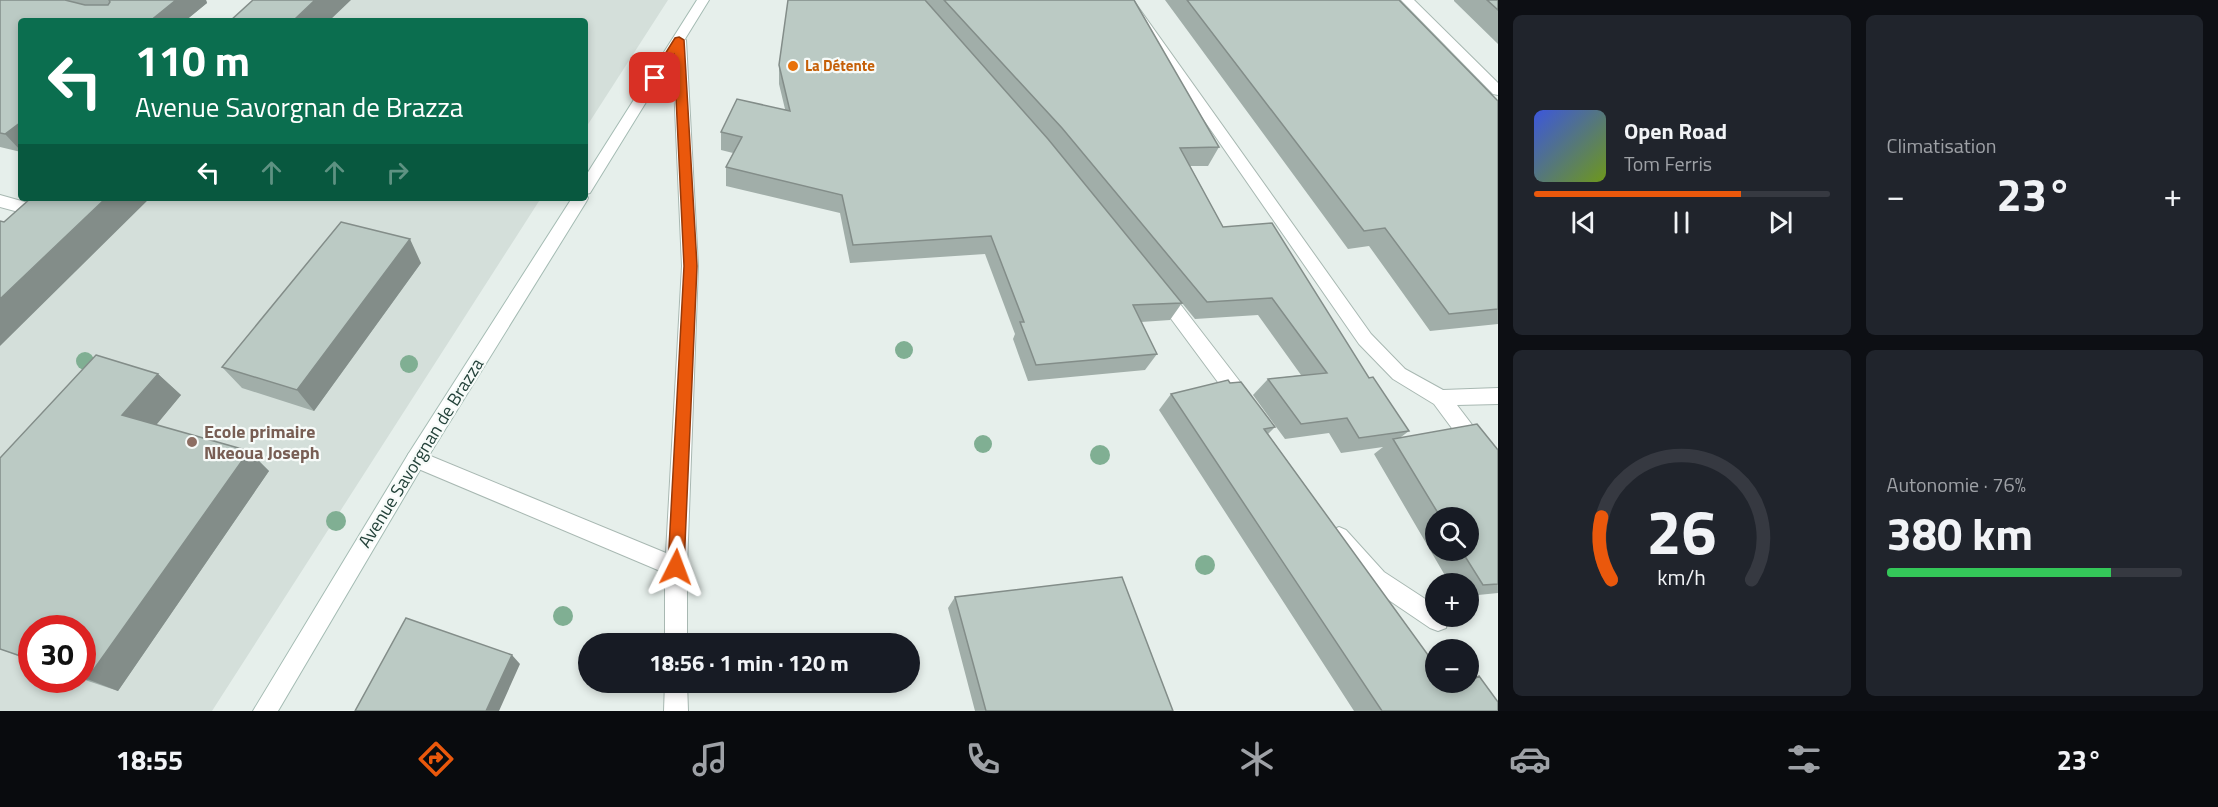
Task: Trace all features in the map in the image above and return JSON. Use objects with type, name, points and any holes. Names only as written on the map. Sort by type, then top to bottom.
[{"type":"street","points":[[588,184],[703,0]]},
{"type":"street","points":[[1126,0],[1365,339],[1399,374],[1441,398],[1498,475]]},
{"type":"street","points":[[1407,0],[1498,92]]},
{"type":"street","points":[[676,633],[676,567],[690,266],[679,40]]},
{"type":"street","points":[[0,201],[32,203]]},
{"type":"street","name":"Avenue Savorgnan de Brazza","points":[[265,711],[416,459],[578,201]]},
{"type":"street","points":[[9,224],[32,203]]},
{"type":"street","points":[[1152,280],[1253,414]]},
{"type":"street","points":[[1441,398],[1498,396]]},
{"type":"street","points":[[416,459],[676,567]]},
{"type":"street","points":[[1326,521],[1376,579],[1425,611]]},
{"type":"street","points":[[676,693],[676,711]]},
{"type":"shaded area","points":[[280,0],[668,0],[588,124],[588,18],[260,18]]},
{"type":"shaded area","name":"Ecole primaire Nkeoua Joseph","points":[[59,201],[539,201],[212,711],[0,711],[0,255]]},
{"type":"building","points":[[0,0],[65,0],[85,5],[108,5],[109,0],[176,0],[154,18],[18,18],[18,124],[5,134],[0,133]]},
{"type":"building","points":[[253,0],[315,0],[296,18],[233,18]]},
{"type":"building","points":[[788,0],[925,0],[1048,139],[1182,303],[1133,305],[1157,354],[1036,365],[1020,322],[1024,322],[991,236],[853,245],[842,195],[726,167],[742,137],[721,132],[737,99],[790,111],[779,65]]},
{"type":"building","points":[[944,0],[1134,0],[1219,147],[1180,148],[1223,227],[1272,223],[1369,378],[1373,377],[1409,431],[1359,438],[1347,418],[1301,424],[1268,379],[1327,373],[1272,298],[1207,302],[1062,128]]},
{"type":"building","points":[[1187,0],[1399,0],[1498,101],[1498,309],[1449,314],[1385,228],[1364,231]]},
{"type":"building","points":[[1487,0],[1498,0],[1498,10]]},
{"type":"building","points":[[28,201],[103,201],[0,299],[0,221],[4,222]]},
{"type":"building","points":[[341,222],[410,239],[297,390],[222,367]]},
{"type":"building","points":[[96,355],[158,374],[122,415],[249,451],[96,666],[96,615],[18,615],[18,655],[0,649],[0,458]]},
{"type":"building","points":[[1228,380],[1230,383],[1241,382],[1275,427],[1264,429],[1425,651],[1425,693],[1479,693],[1479,676],[1498,702],[1498,711],[1382,711],[1171,394]]},
{"type":"building","points":[[1477,424],[1498,450],[1498,584],[1483,585],[1479,573],[1475,573],[1468,561],[1479,561],[1479,507],[1434,507],[1393,439]]},
{"type":"building","points":[[1122,577],[1173,711],[986,711],[955,597]]},
{"type":"building","points":[[406,618],[512,655],[486,711],[355,711]]},
{"type":"place","name":"La Détente","points":[[793,66]]},
{"type":"place","name":"Ecole primaire Nkeoua Joseph","points":[[192,442]]},
{"type":"route","points":[[655,78],[679,40],[690,266],[676,567]]}]
